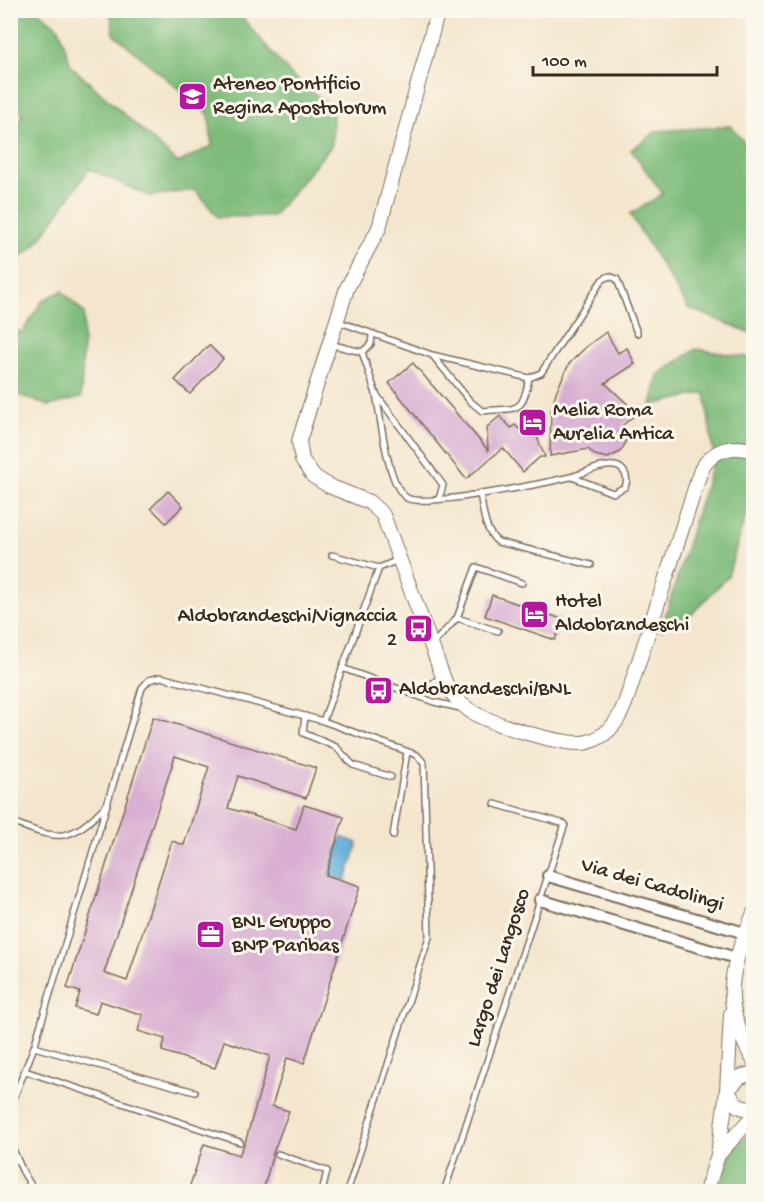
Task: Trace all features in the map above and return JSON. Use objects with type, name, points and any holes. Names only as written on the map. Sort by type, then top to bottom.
[{"type":"street","points":[[438,10],[379,228],[351,278],[336,320],[303,424],[300,455],[304,465],[318,479],[369,502],[379,509],[442,675],[454,697],[477,715],[567,744],[591,741],[608,731],[622,713],[703,466],[712,455],[725,449],[738,447],[753,451]]},
{"type":"street","name":"Via dei Cadolingi","points":[[548,876],[745,933]]},
{"type":"street","points":[[540,900],[736,958]]},
{"type":"street","points":[[706,1191],[718,1155],[727,1091],[731,978],[753,913]]},
{"type":"street","points":[[731,1004],[753,1061]]},
{"type":"street","points":[[727,1091],[740,1077],[753,1072]]},
{"type":"street","points":[[718,1155],[753,1113],[738,1106],[727,1091]]},
{"type":"lane","points":[[336,320],[432,355],[529,378],[541,373],[607,276],[617,279],[637,333]]},
{"type":"lane","points":[[362,352],[371,344],[372,335]]},
{"type":"lane","points":[[328,344],[362,352]]},
{"type":"lane","points":[[362,352],[376,394],[392,476],[398,489],[406,498],[418,502],[480,493],[572,477],[615,466],[624,471],[627,478],[625,487],[613,493],[572,477]]},
{"type":"lane","points":[[432,355],[470,401],[482,411],[518,407],[525,402],[529,378]]},
{"type":"lane","points":[[376,394],[435,471],[443,485],[439,499]]},
{"type":"lane","points":[[480,493],[489,531],[498,542],[591,565]]},
{"type":"lane","points":[[332,555],[379,568],[400,560]]},
{"type":"lane","points":[[431,646],[457,618],[476,567],[522,583]]},
{"type":"lane","points":[[323,721],[379,568]]},
{"type":"lane","points":[[457,618],[498,630]]},
{"type":"lane","points":[[342,669],[434,702],[467,709]]},
{"type":"lane","points":[[407,691],[426,687],[442,675]]},
{"type":"lane","points":[[10,1108],[34,1047],[142,688],[149,680],[161,677],[323,721],[417,755],[424,763],[429,937],[347,1191]]},
{"type":"lane","points":[[305,716],[303,733],[336,747],[353,765],[391,777]]},
{"type":"lane","points":[[393,836],[407,752]]},
{"type":"lane","points":[[10,821],[45,836],[71,835],[92,820],[108,803]]},
{"type":"lane","name":"Largo dei Langosco","points":[[444,1191],[565,824],[495,804]]},
{"type":"lane","points":[[34,1047],[195,1092]]},
{"type":"lane","points":[[25,1071],[240,1142]]},
{"type":"lane","points":[[10,1143],[23,1172],[35,1191]]},
{"type":"lane","points":[[278,1154],[327,1171],[322,1191]]},
{"type":"green space","points":[[11,10],[38,11],[59,28],[71,66],[178,163],[212,146],[209,115],[114,34],[110,11],[239,11],[292,76],[333,108],[332,145],[273,216],[218,217],[195,190],[149,196],[89,169],[36,245],[11,265],[11,140],[23,113],[11,109]]},
{"type":"green space","points":[[731,126],[753,151],[753,334],[688,308],[630,214],[663,194],[631,150],[657,131]]},
{"type":"green space","points":[[62,291],[84,313],[81,398],[49,406],[11,392],[11,326],[22,333],[43,300]]},
{"type":"green space","points":[[696,349],[753,358],[753,490],[728,576],[686,620],[661,630],[714,458],[705,393],[651,405],[658,375]]},
{"type":"green space","points":[[753,1131],[753,1191],[717,1192],[735,1144]]},
{"type":"water","points":[[341,837],[358,843],[346,880],[328,875]]},
{"type":"building","points":[[606,332],[618,353],[627,348],[635,364],[605,383],[637,413],[623,425],[626,440],[624,446],[620,452],[608,458],[595,455],[588,449],[550,456],[551,410],[556,392],[569,364],[587,346]]},
{"type":"building","points":[[209,345],[223,359],[190,394],[175,380]]},
{"type":"building","points":[[413,363],[488,450],[487,427],[500,416],[511,428],[515,425],[519,429],[524,425],[528,430],[533,427],[545,457],[540,457],[523,472],[503,448],[466,479],[389,383]]},
{"type":"building","points":[[168,491],[183,506],[166,523],[151,508]]},
{"type":"building","points":[[492,595],[562,619],[555,640],[485,616]]},
{"type":"building","name":"BNL Gruppo BNP Paribas","points":[[153,717],[316,768],[306,798],[238,776],[228,808],[296,829],[304,805],[344,817],[326,875],[360,886],[304,1063],[287,1058],[272,1106],[289,1111],[273,1153],[263,1191],[188,1191],[204,1144],[239,1155],[245,1143],[270,1056],[224,1041],[215,1068],[162,1051],[165,1039],[138,1031],[143,1015],[100,1001],[96,1014],[75,1008],[80,992],[67,988]],"holes":[[[175,756],[209,767],[184,845],[172,841],[127,981],[104,973]]]},
{"type":"place","name":"Ateneo Pontificio Regina Apostolorum","points":[[192,97]]},
{"type":"place","name":"Melia Roma Aurelia Antica","points":[[532,423]]},
{"type":"place","name":"Hotel Aldobrandeschi","points":[[534,614]]},
{"type":"place","name":"Aldobrandeschi/Vignaccia 2","points":[[418,629]]},
{"type":"place","name":"Aldobrandeschi/BNL","points":[[378,690]]},
{"type":"place","name":"BNL Gruppo BNP Paribas","points":[[211,935]]}]
